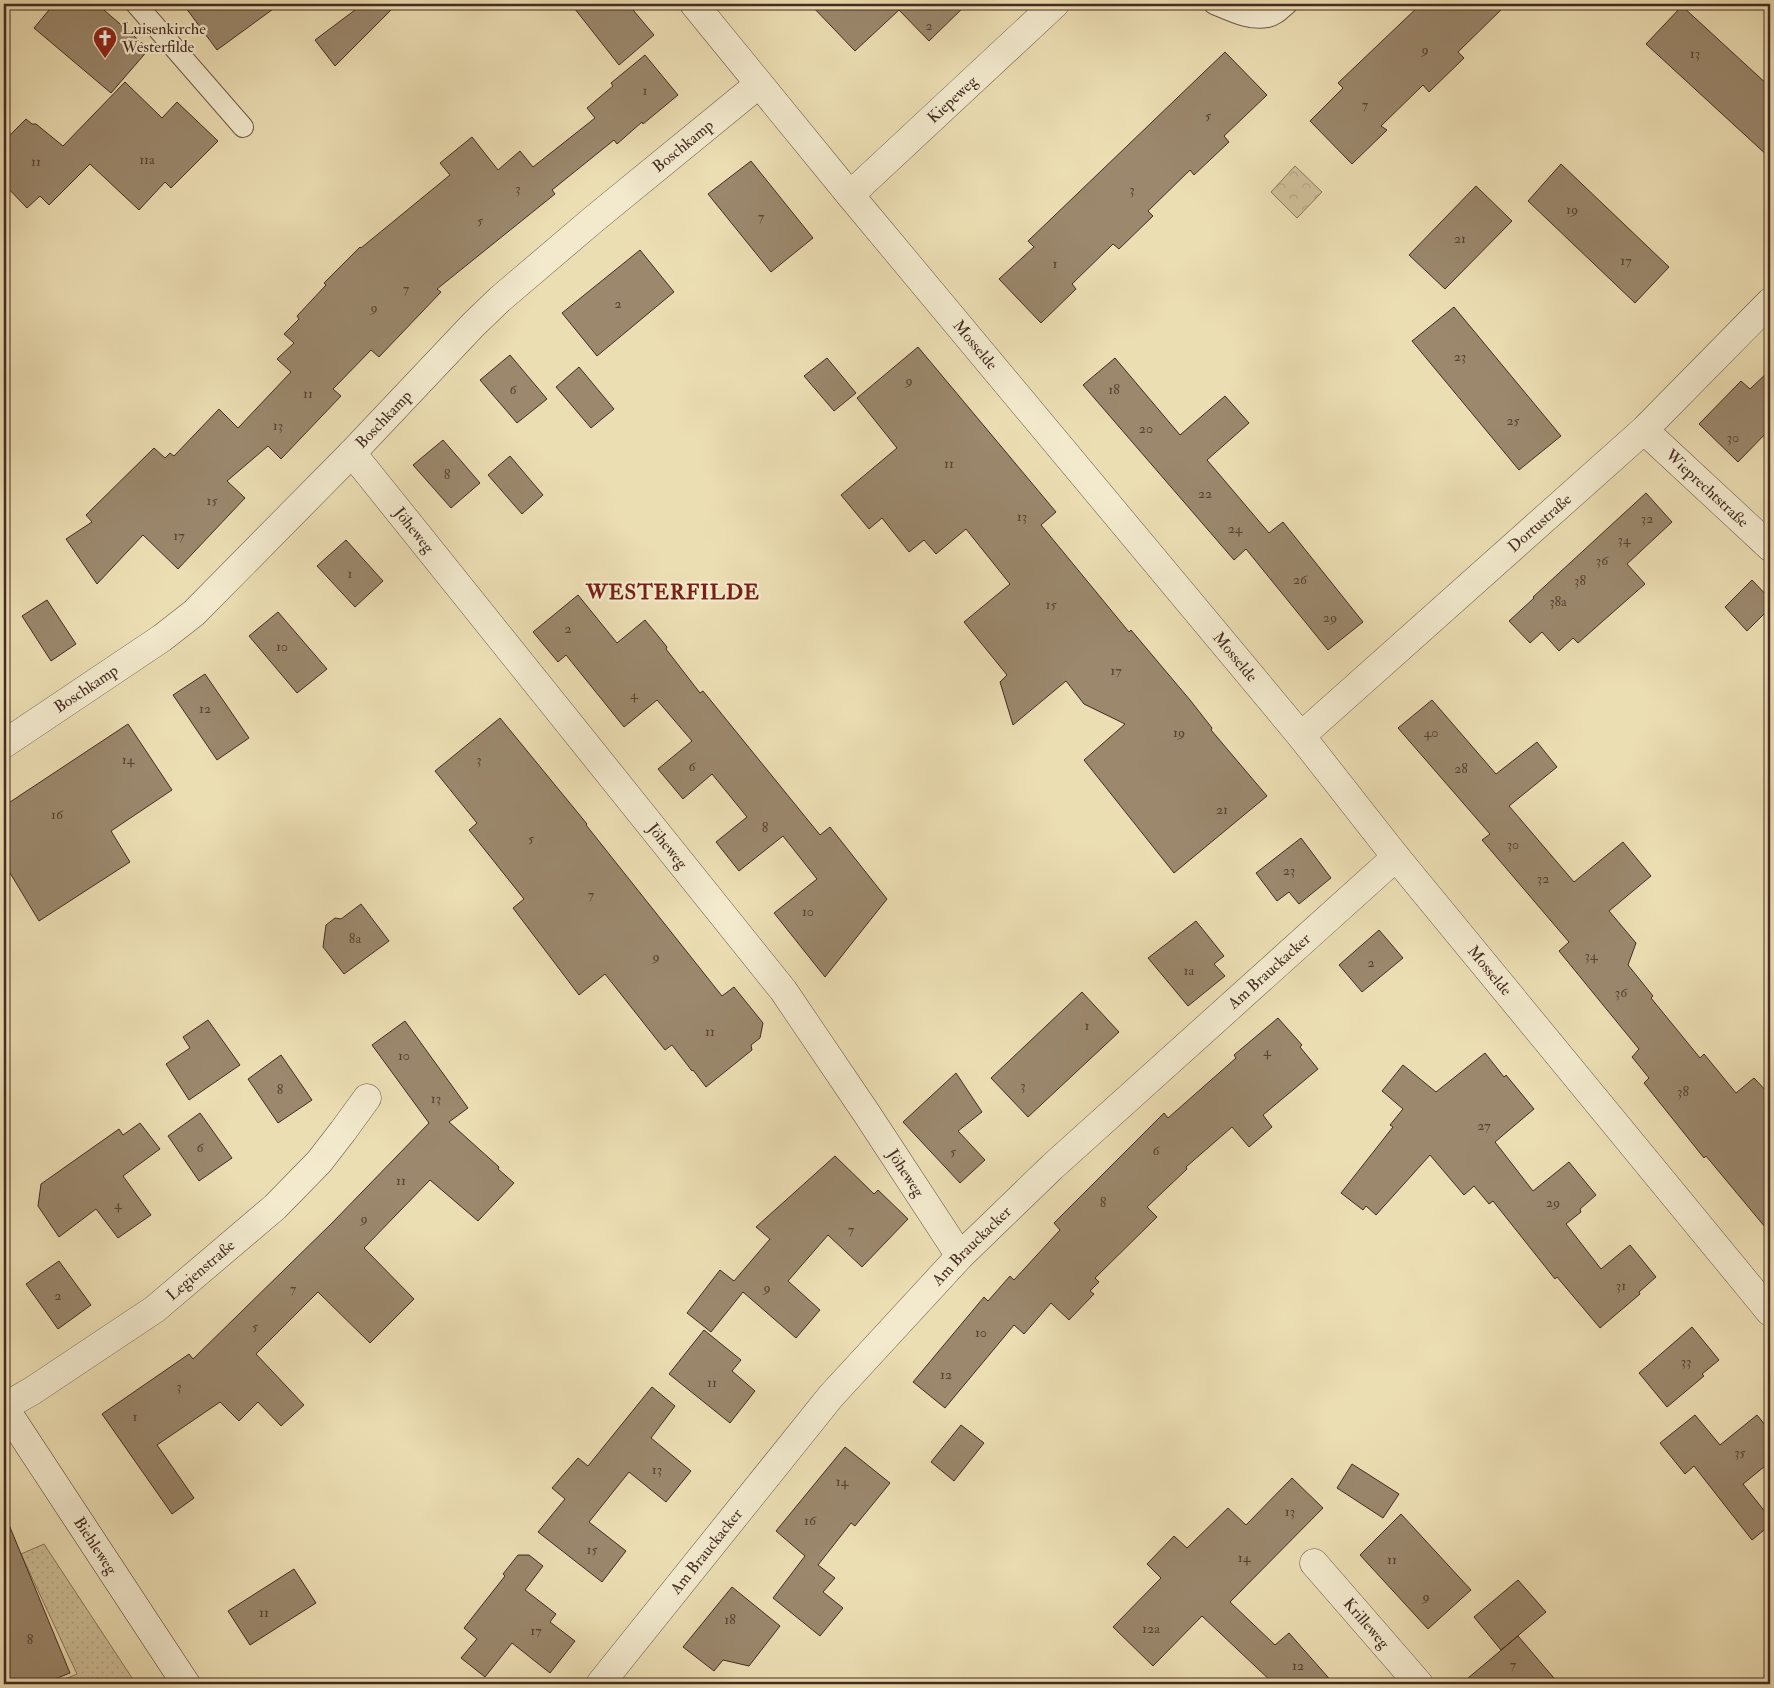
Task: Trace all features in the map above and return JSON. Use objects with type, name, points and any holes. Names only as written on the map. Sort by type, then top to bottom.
[{"type":"street","name":"Mosselde","points":[[694,4],[850,195],[1301,736],[1396,857],[1770,1312]]},
{"type":"street","name":"Kiepeweg","points":[[850,195],[1055,4]]},
{"type":"street","name":"Boschkamp","points":[[4,744],[162,638],[194,613],[500,299],[594,219],[759,84]]},
{"type":"street","name":"Dortustraße","points":[[1301,736],[1644,430],[1770,302]]},
{"type":"street","name":"Wieprechtstraße","points":[[1644,430],[1770,547]]},
{"type":"street","name":"Jöheweg","points":[[352,453],[783,990],[960,1256]]},
{"type":"street","name":"Am Brauckacker","points":[[600,1684],[831,1396],[960,1256],[1052,1167],[1396,857]]},
{"type":"street","name":"Legienstraße","points":[[4,1407],[32,1391],[155,1309],[267,1213],[319,1162],[367,1098]]},
{"type":"street","name":"Biehleweg","points":[[4,1407],[186,1684]]},
{"type":"street","name":"Krilleweg","points":[[1314,1563],[1419,1684]]},
{"type":"lane","points":[[136,4],[243,127]]},
{"type":"lane","points":[[1214,4],[1242,16],[1266,18],[1277,13],[1287,4]]},
{"type":"green space","points":[[1295,166],[1322,192],[1297,218],[1271,192]]},
{"type":"green space","points":[[44,1544],[136,1684],[53,1684],[77,1674],[21,1554]]},
{"type":"building","name":"Luisenkirche Westerfilde","points":[[54,4],[97,4],[149,49],[111,93],[34,28]]},
{"type":"building","points":[[183,4],[280,4],[217,50]]},
{"type":"building","points":[[363,4],[397,4],[335,66],[315,40]]},
{"type":"building","points":[[571,4],[628,4],[654,35],[619,65]]},
{"type":"building","points":[[810,4],[967,4],[929,41],[899,10],[855,51]]},
{"type":"building","points":[[1421,4],[1507,4],[1458,52],[1464,58],[1429,92],[1423,85],[1381,126],[1387,130],[1352,164],[1310,121],[1343,88],[1338,83]]},
{"type":"building","points":[[1682,6],[1770,87],[1770,158],[1646,44]]},
{"type":"building","points":[[1225,52],[1267,95],[1224,136],[1229,142],[1194,175],[1190,170],[1148,211],[1153,216],[1119,249],[1113,244],[1072,284],[1076,289],[1041,323],[999,279],[1034,247],[1028,241]]},
{"type":"building","points":[[645,55],[678,95],[617,144],[614,140],[552,190],[555,194],[437,289],[441,292],[379,357],[371,350],[333,389],[341,396],[281,459],[268,446],[227,481],[245,498],[178,569],[143,535],[97,584],[66,539],[92,522],[86,515],[154,448],[165,458],[170,453],[174,456],[219,409],[238,428],[291,372],[277,359],[294,343],[284,334],[299,319],[297,316],[326,285],[324,283],[360,247],[450,175],[440,163],[472,137],[498,170],[520,151],[533,167],[595,118],[587,108],[613,86],[611,83]]},
{"type":"building","points":[[125,82],[162,118],[177,102],[218,141],[171,188],[165,182],[139,210],[90,164],[49,205],[40,196],[27,208],[4,184],[4,141],[26,119],[32,124],[36,124],[63,146]]},
{"type":"building","points":[[751,161],[813,238],[771,272],[708,194]]},
{"type":"building","points":[[1561,164],[1669,267],[1635,303],[1528,201]]},
{"type":"building","points":[[1476,186],[1512,221],[1445,289],[1409,255]]},
{"type":"building","points":[[640,250],[674,292],[597,356],[562,313]]},
{"type":"building","points":[[1454,307],[1561,436],[1519,470],[1412,341]]},
{"type":"building","points":[[918,347],[1056,512],[1041,525],[1129,632],[1131,630],[1190,700],[1212,728],[1211,730],[1267,796],[1174,873],[1084,760],[1125,724],[1084,704],[1066,681],[1013,725],[1000,682],[1007,675],[964,622],[1010,584],[966,529],[936,554],[924,540],[909,552],[882,518],[869,529],[841,495],[897,448],[857,398]]},
{"type":"building","points":[[510,355],[547,399],[517,423],[480,380]]},
{"type":"building","points":[[827,358],[856,393],[834,411],[804,376]]},
{"type":"building","points":[[1115,358],[1180,435],[1225,396],[1249,423],[1207,460],[1269,533],[1283,522],[1363,622],[1328,650],[1246,549],[1234,560],[1083,385]]},
{"type":"building","points":[[579,367],[614,409],[591,428],[556,387]]},
{"type":"building","points":[[1770,370],[1770,429],[1738,462],[1699,424],[1741,381],[1750,389]]},
{"type":"building","points":[[443,440],[480,483],[451,508],[413,465]]},
{"type":"building","points":[[510,456],[543,495],[522,514],[488,475]]},
{"type":"building","points":[[1646,493],[1672,522],[1627,564],[1645,584],[1578,643],[1573,638],[1559,651],[1542,632],[1530,643],[1509,621]]},
{"type":"building","points":[[346,540],[383,581],[355,607],[317,566]]},
{"type":"building","points":[[1752,580],[1770,599],[1770,608],[1747,631],[1725,607]]},
{"type":"building","points":[[578,595],[617,643],[645,620],[700,693],[703,691],[820,835],[830,827],[887,899],[825,977],[774,913],[817,879],[783,836],[739,871],[716,842],[747,817],[712,774],[683,799],[658,769],[692,741],[657,700],[624,727],[566,655],[558,662],[533,632]]},
{"type":"building","points":[[47,600],[76,644],[51,661],[22,616]]},
{"type":"building","points":[[278,612],[327,669],[297,693],[249,636]]},
{"type":"building","points":[[205,674],[249,738],[217,760],[173,695]]},
{"type":"building","points":[[1432,700],[1496,774],[1537,742],[1557,767],[1509,806],[1574,882],[1623,842],[1651,876],[1609,911],[1636,943],[1628,965],[1653,996],[1651,998],[1700,1058],[1704,1054],[1736,1093],[1754,1078],[1770,1095],[1770,1233],[1706,1156],[1704,1158],[1644,1083],[1649,1078],[1632,1057],[1639,1049],[1559,951],[1569,942],[1482,840],[1490,834],[1398,728]]},
{"type":"building","points":[[500,718],[587,824],[722,996],[734,987],[763,1023],[760,1038],[751,1045],[752,1050],[706,1087],[672,1045],[665,1050],[605,974],[579,995],[513,908],[524,899],[469,830],[477,823],[435,771]]},
{"type":"building","points":[[128,724],[172,790],[111,831],[130,862],[39,921],[4,863],[4,806]]},
{"type":"building","points":[[1301,838],[1331,878],[1299,904],[1289,892],[1277,901],[1256,873]]},
{"type":"building","points":[[361,904],[389,941],[344,974],[323,947],[326,925],[335,918],[341,919]]},
{"type":"building","points":[[1196,921],[1224,956],[1214,964],[1225,976],[1188,1006],[1148,958]]},
{"type":"building","points":[[1379,930],[1403,958],[1362,992],[1339,965]]},
{"type":"building","points":[[1082,992],[1119,1032],[1028,1117],[991,1078]]},
{"type":"building","points":[[1278,1018],[1302,1045],[1300,1047],[1318,1069],[1263,1115],[1272,1127],[1249,1147],[1232,1127],[1186,1167],[1187,1169],[1147,1207],[1157,1217],[1095,1278],[1099,1282],[1090,1291],[1094,1294],[1069,1320],[1051,1303],[1024,1334],[1014,1325],[945,1408],[913,1382],[984,1297],[988,1301],[1010,1276],[1014,1280],[1060,1230],[1054,1223],[1164,1113],[1168,1118],[1236,1058],[1234,1055]]},
{"type":"building","points":[[208,1020],[240,1065],[189,1100],[166,1064],[190,1048],[183,1037]]},
{"type":"building","points":[[405,1021],[468,1108],[449,1122],[514,1183],[478,1221],[430,1180],[364,1248],[414,1299],[370,1343],[318,1292],[256,1354],[304,1405],[281,1426],[258,1402],[239,1421],[220,1402],[157,1445],[194,1498],[172,1514],[102,1414],[189,1354],[193,1359],[332,1223],[429,1123],[372,1045]]},
{"type":"building","points":[[1485,1053],[1504,1077],[1506,1075],[1534,1109],[1495,1142],[1533,1191],[1569,1162],[1596,1195],[1580,1209],[1581,1212],[1566,1224],[1601,1269],[1630,1245],[1656,1277],[1639,1292],[1640,1294],[1600,1328],[1557,1277],[1555,1279],[1493,1201],[1489,1204],[1474,1186],[1464,1195],[1430,1155],[1376,1215],[1366,1206],[1363,1210],[1341,1193],[1393,1127],[1390,1125],[1403,1109],[1382,1091],[1403,1065],[1436,1092]]},
{"type":"building","points":[[281,1055],[312,1100],[278,1123],[248,1079]]},
{"type":"building","points":[[956,1073],[982,1112],[958,1131],[985,1160],[960,1183],[903,1122]]},
{"type":"building","points":[[200,1113],[232,1158],[199,1181],[168,1136]]},
{"type":"building","points":[[140,1123],[160,1149],[123,1176],[151,1215],[118,1238],[96,1209],[59,1237],[38,1206],[41,1184],[119,1129],[123,1135]]},
{"type":"building","points":[[835,1156],[874,1194],[878,1190],[908,1219],[862,1267],[828,1235],[788,1281],[820,1310],[796,1338],[743,1292],[711,1332],[687,1313],[720,1270],[734,1281],[770,1239],[756,1227]]},
{"type":"building","points":[[59,1261],[91,1305],[58,1329],[26,1284]]},
{"type":"building","points":[[1692,1327],[1719,1360],[1702,1374],[1704,1376],[1667,1407],[1639,1373]]},
{"type":"building","points":[[704,1330],[741,1360],[732,1371],[755,1391],[730,1423],[669,1374]]},
{"type":"building","points":[[652,1387],[675,1406],[651,1438],[691,1471],[666,1502],[629,1472],[589,1522],[626,1551],[602,1582],[538,1532],[565,1499],[552,1488],[578,1458],[588,1466]]},
{"type":"building","points":[[1695,1415],[1720,1445],[1757,1415],[1770,1431],[1770,1462],[1743,1484],[1770,1518],[1770,1525],[1752,1540],[1694,1466],[1685,1474],[1660,1443]]},
{"type":"building","points":[[961,1425],[984,1443],[954,1481],[931,1462]]},
{"type":"building","points":[[845,1447],[890,1483],[855,1526],[851,1523],[818,1565],[835,1578],[823,1592],[843,1608],[820,1636],[773,1598],[805,1556],[776,1531]]},
{"type":"building","points":[[1352,1464],[1399,1494],[1383,1518],[1337,1488]]},
{"type":"building","points":[[1292,1478],[1323,1508],[1230,1602],[1275,1645],[1289,1633],[1334,1684],[1274,1684],[1202,1616],[1153,1666],[1113,1627],[1161,1578],[1147,1564],[1174,1536],[1187,1548],[1228,1508],[1246,1525]]},
{"type":"building","points":[[1401,1514],[1471,1590],[1428,1629],[1360,1555]]},
{"type":"building","points":[[5,1515],[70,1673],[42,1684],[10,1684],[4,1670]]},
{"type":"building","points":[[518,1555],[529,1555],[543,1566],[525,1590],[556,1614],[550,1622],[575,1641],[550,1673],[512,1643],[485,1677],[461,1658],[477,1639],[464,1628],[505,1576],[503,1574]]},
{"type":"building","points":[[294,1569],[316,1603],[250,1645],[228,1611]]},
{"type":"building","points":[[1518,1580],[1546,1612],[1501,1650],[1474,1617]]},
{"type":"building","points":[[732,1587],[780,1626],[749,1666],[723,1660],[714,1671],[683,1647]]},
{"type":"building","points":[[1518,1636],[1559,1684],[1461,1684]]},
{"type":"place","name":"Luisenkirche Westerfilde","points":[[105,59]]},
{"type":"district","name":"WESTERFILDE","points":[[673,592]]}]
